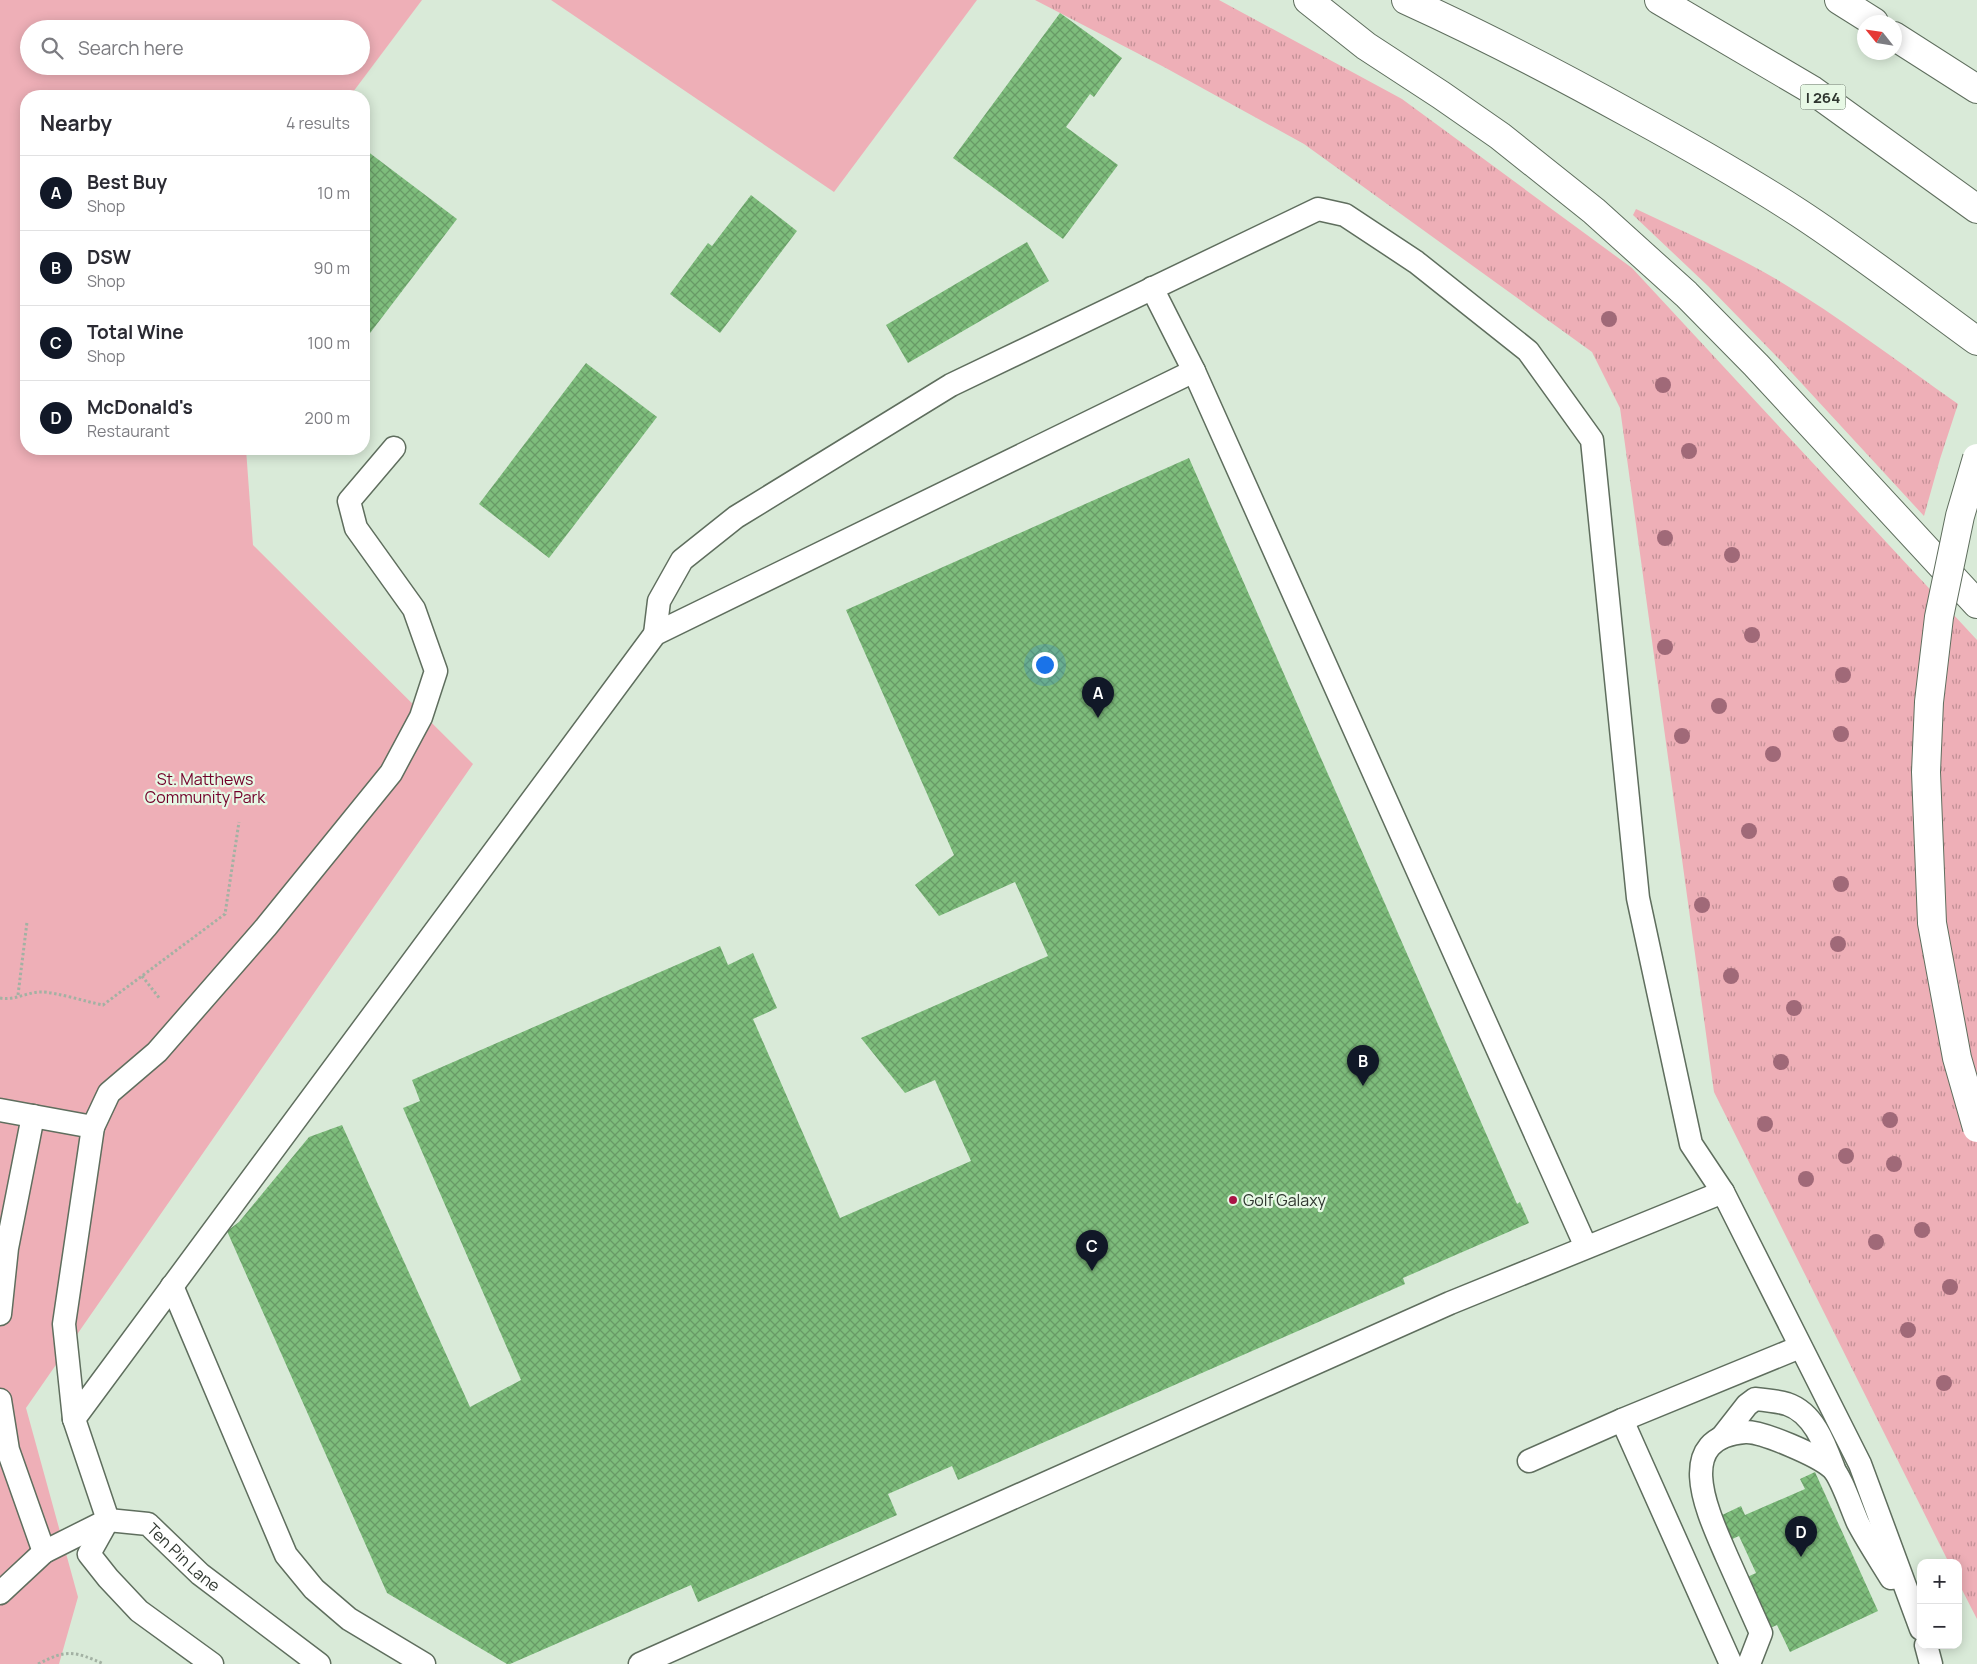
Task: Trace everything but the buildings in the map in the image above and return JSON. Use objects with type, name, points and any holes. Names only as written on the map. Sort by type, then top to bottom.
[{"type":"highway","points":[[1308,0],[1366,46],[1500,136],[1601,217],[1686,294],[1756,365],[1977,604]]},
{"type":"highway","points":[[1406,0],[1542,66],[1745,179],[1799,213],[1875,266],[1977,341]]},
{"type":"highway","name":"I 264","points":[[1659,0],[1812,90],[1977,209]]},
{"type":"highway","points":[[1839,0],[1863,15]]},
{"type":"highway","points":[[1902,41],[1977,88]]},
{"type":"highway","points":[[1977,458],[1960,516],[1939,617],[1929,702],[1926,772],[1932,922],[1957,1058],[1977,1128]]},
{"type":"lane","points":[[655,634],[659,601],[682,560],[736,517],[951,384],[1318,209],[1345,216],[1416,262],[1528,351],[1592,440],[1638,898],[1691,1144],[1723,1192],[1860,1464],[1917,1618]]},
{"type":"lane","points":[[1152,288],[1194,371],[1586,1248]]},
{"type":"lane","points":[[74,1419],[655,634],[1194,371]]},
{"type":"lane","points":[[212,1664],[139,1611],[108,1578],[89,1554],[108,1520],[74,1419],[64,1324],[93,1127],[109,1093],[157,1052],[266,927],[391,773],[421,717],[436,671],[414,609],[356,528],[349,501],[394,448]]},
{"type":"lane","points":[[0,1110],[93,1127]]},
{"type":"lane","points":[[0,1314],[7,1248],[33,1116]]},
{"type":"lane","points":[[640,1664],[1450,1303],[1723,1192]]},
{"type":"lane","points":[[172,1286],[286,1555],[314,1589],[349,1619],[424,1664]]},
{"type":"lane","points":[[1529,1461],[1622,1420],[1800,1348]]},
{"type":"lane","points":[[1749,1664],[1761,1634],[1709,1513],[1700,1479],[1702,1462],[1710,1446],[1722,1437],[1747,1405],[1756,1398],[1788,1404],[1802,1412],[1815,1428],[1825,1446],[1858,1522],[1917,1622]]},
{"type":"lane","points":[[0,1400],[8,1450],[44,1552]]},
{"type":"lane","points":[[1622,1420],[1731,1664]]},
{"type":"lane","points":[[1722,1437],[1747,1432],[1775,1439],[1819,1459],[1834,1469]]},
{"type":"lane","points":[[0,1593],[44,1552],[108,1520]]},
{"type":"lane","name":"Ten Pin Lane","points":[[108,1520],[148,1524],[207,1579],[319,1664]]},
{"type":"lane","points":[[1927,1649],[1931,1664]]},
{"type":"path","points":[[0,998],[10,1000],[18,995],[42,992],[103,1005],[225,914],[239,822]]},
{"type":"path","points":[[18,995],[27,922]]},
{"type":"path","points":[[38,1664],[58,1653],[78,1653],[104,1664]]},
{"type":"green space","name":"St. Matthews Community Park","points":[[0,0],[422,0],[370,69],[370,20],[20,20],[20,75],[366,75],[354,90],[20,90],[20,455],[246,455],[253,545],[473,764],[26,1408],[78,1597],[59,1664],[0,1664]]},
{"type":"green space","points":[[551,0],[977,0],[834,192]]},
{"type":"green space","points":[[1035,0],[1219,0],[1402,99],[1632,268],[1977,640],[1977,1619],[1962,1590],[1962,1559],[1947,1559],[1714,1092],[1620,408],[1592,352],[1304,144],[1164,67]]},
{"type":"green space","points":[[1636,209],[1724,251],[1776,279],[1845,324],[1958,404],[1924,516],[1781,361],[1708,286],[1633,215]]},
{"type":"place","name":"Best Buy","points":[[1098,718]]},
{"type":"place","name":"DSW","points":[[1363,1086]]},
{"type":"place","name":"Golf Galaxy","points":[[1233,1200]]},
{"type":"place","name":"Total Wine","points":[[1092,1271]]},
{"type":"place","name":"McDonald's","points":[[1801,1557]]}]
